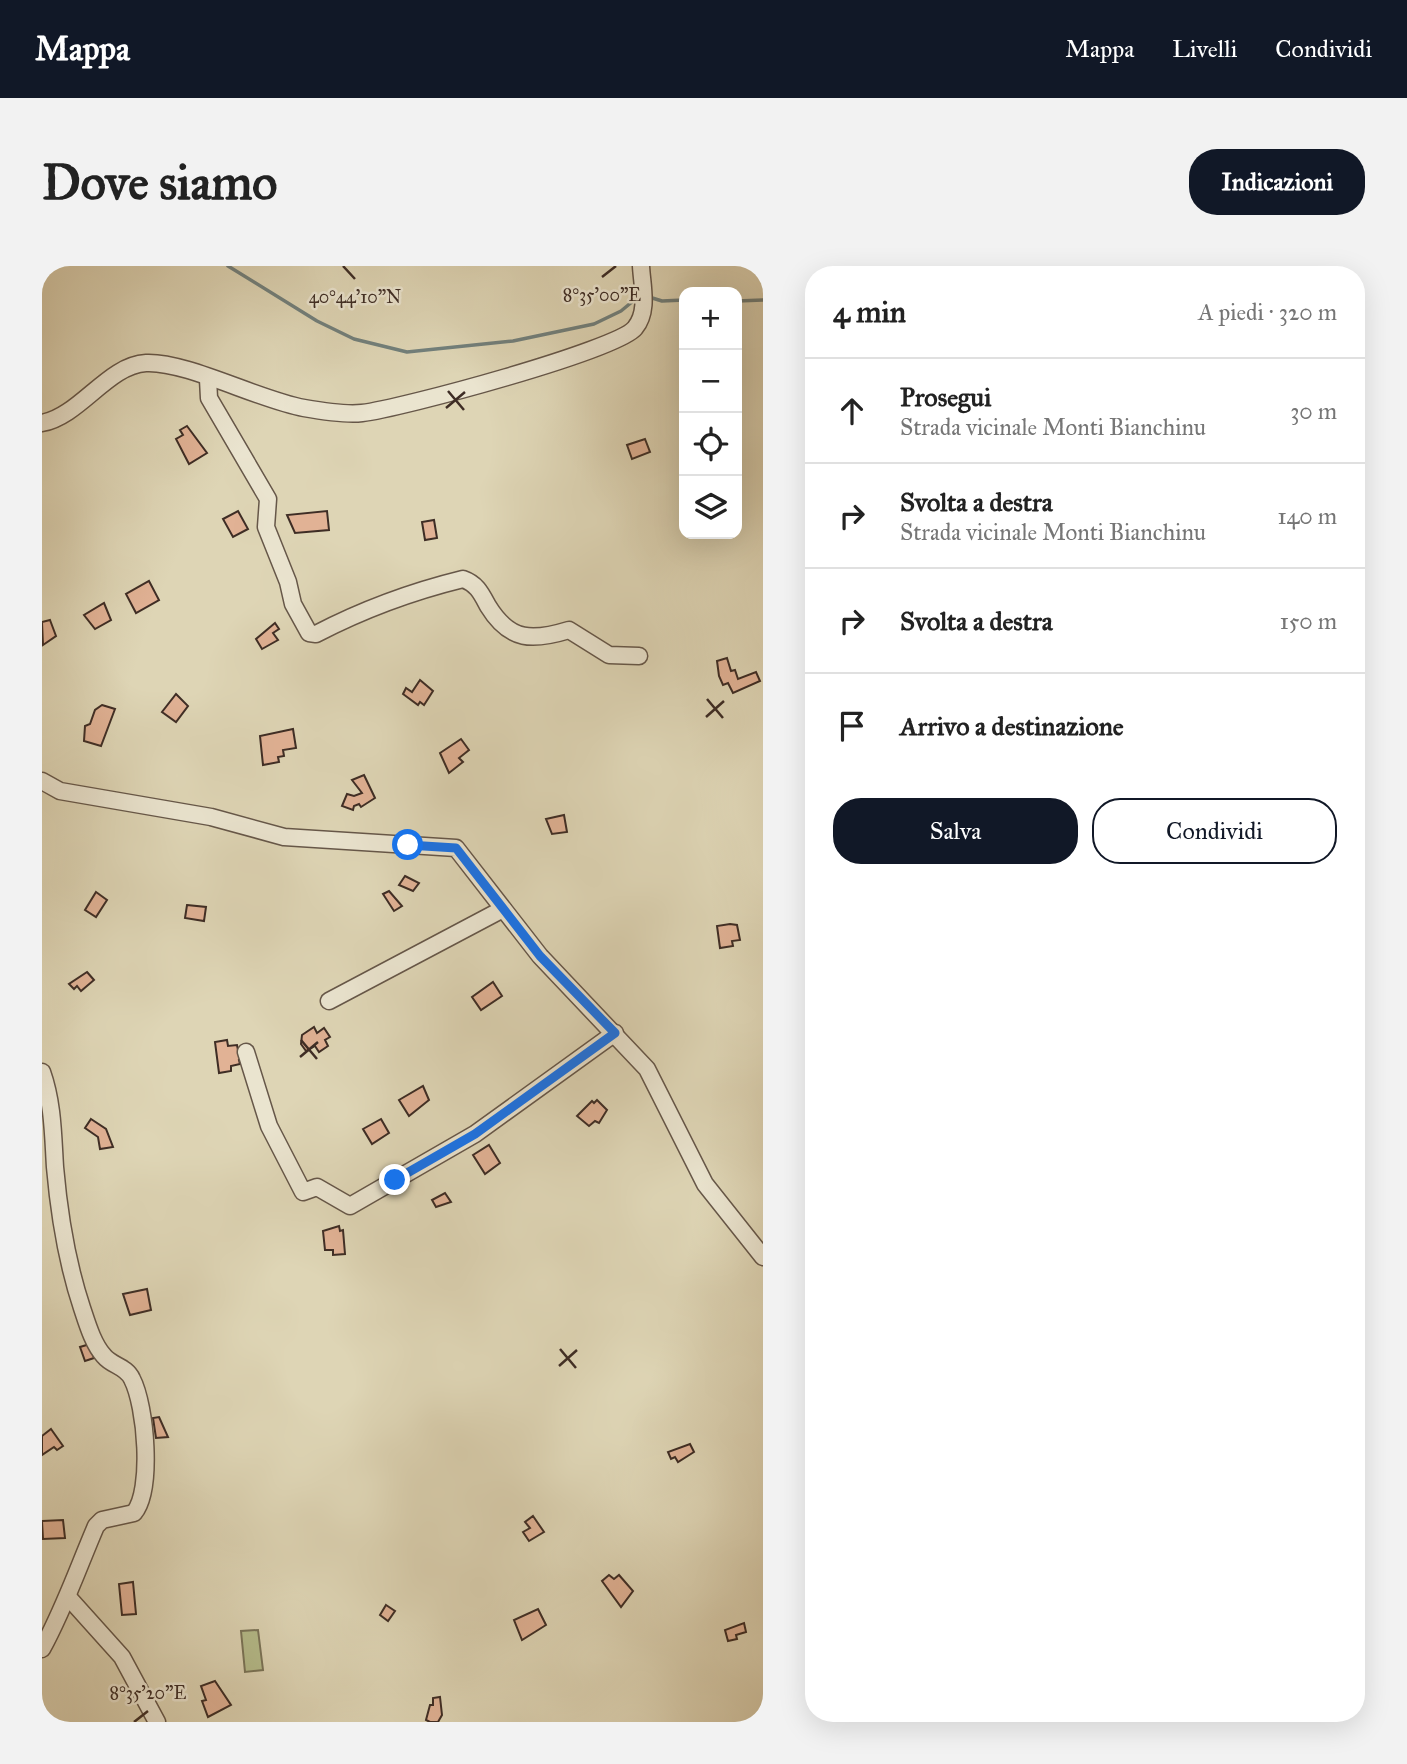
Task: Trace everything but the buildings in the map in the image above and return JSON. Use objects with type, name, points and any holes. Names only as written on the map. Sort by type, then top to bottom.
[{"type":"street","points":[[42,424],[58,420],[115,376],[143,363],[167,365],[305,408],[361,413],[471,388],[604,346],[631,333],[640,319],[643,307],[641,266]]},
{"type":"street","points":[[208,379],[209,398],[268,499],[266,527],[288,582],[293,604],[309,633],[316,634],[367,607],[410,592],[463,579],[477,587],[495,616],[527,638],[546,638],[569,630],[609,655],[639,656]]},
{"type":"street","points":[[42,780],[60,791],[211,817],[284,837],[456,848],[540,956],[647,1069],[705,1184],[763,1256]]},
{"type":"street","points":[[329,1001],[503,909]]},
{"type":"street","points":[[246,1052],[269,1126],[303,1192],[317,1187],[326,1189],[350,1206],[475,1134],[615,1033]]},
{"type":"street","points":[[42,1072],[53,1125],[63,1230],[81,1307],[102,1355],[128,1372],[133,1380],[141,1407],[145,1447],[141,1505],[134,1513],[102,1520],[96,1526],[69,1598],[57,1615],[42,1648]]},
{"type":"street","points":[[69,1598],[122,1657],[157,1722]]},
{"type":"green space","points":[[258,1630],[263,1670],[245,1672],[241,1631]]},
{"type":"waterway","points":[[228,266],[317,321],[354,339],[407,352],[513,341],[594,324],[621,311],[638,297]]},
{"type":"waterway","points":[[649,297],[662,301],[679,300]]},
{"type":"waterway","points":[[742,301],[763,300]]},
{"type":"route","points":[[395,1180],[475,1134],[615,1033],[540,956],[456,848],[408,845]]}]
